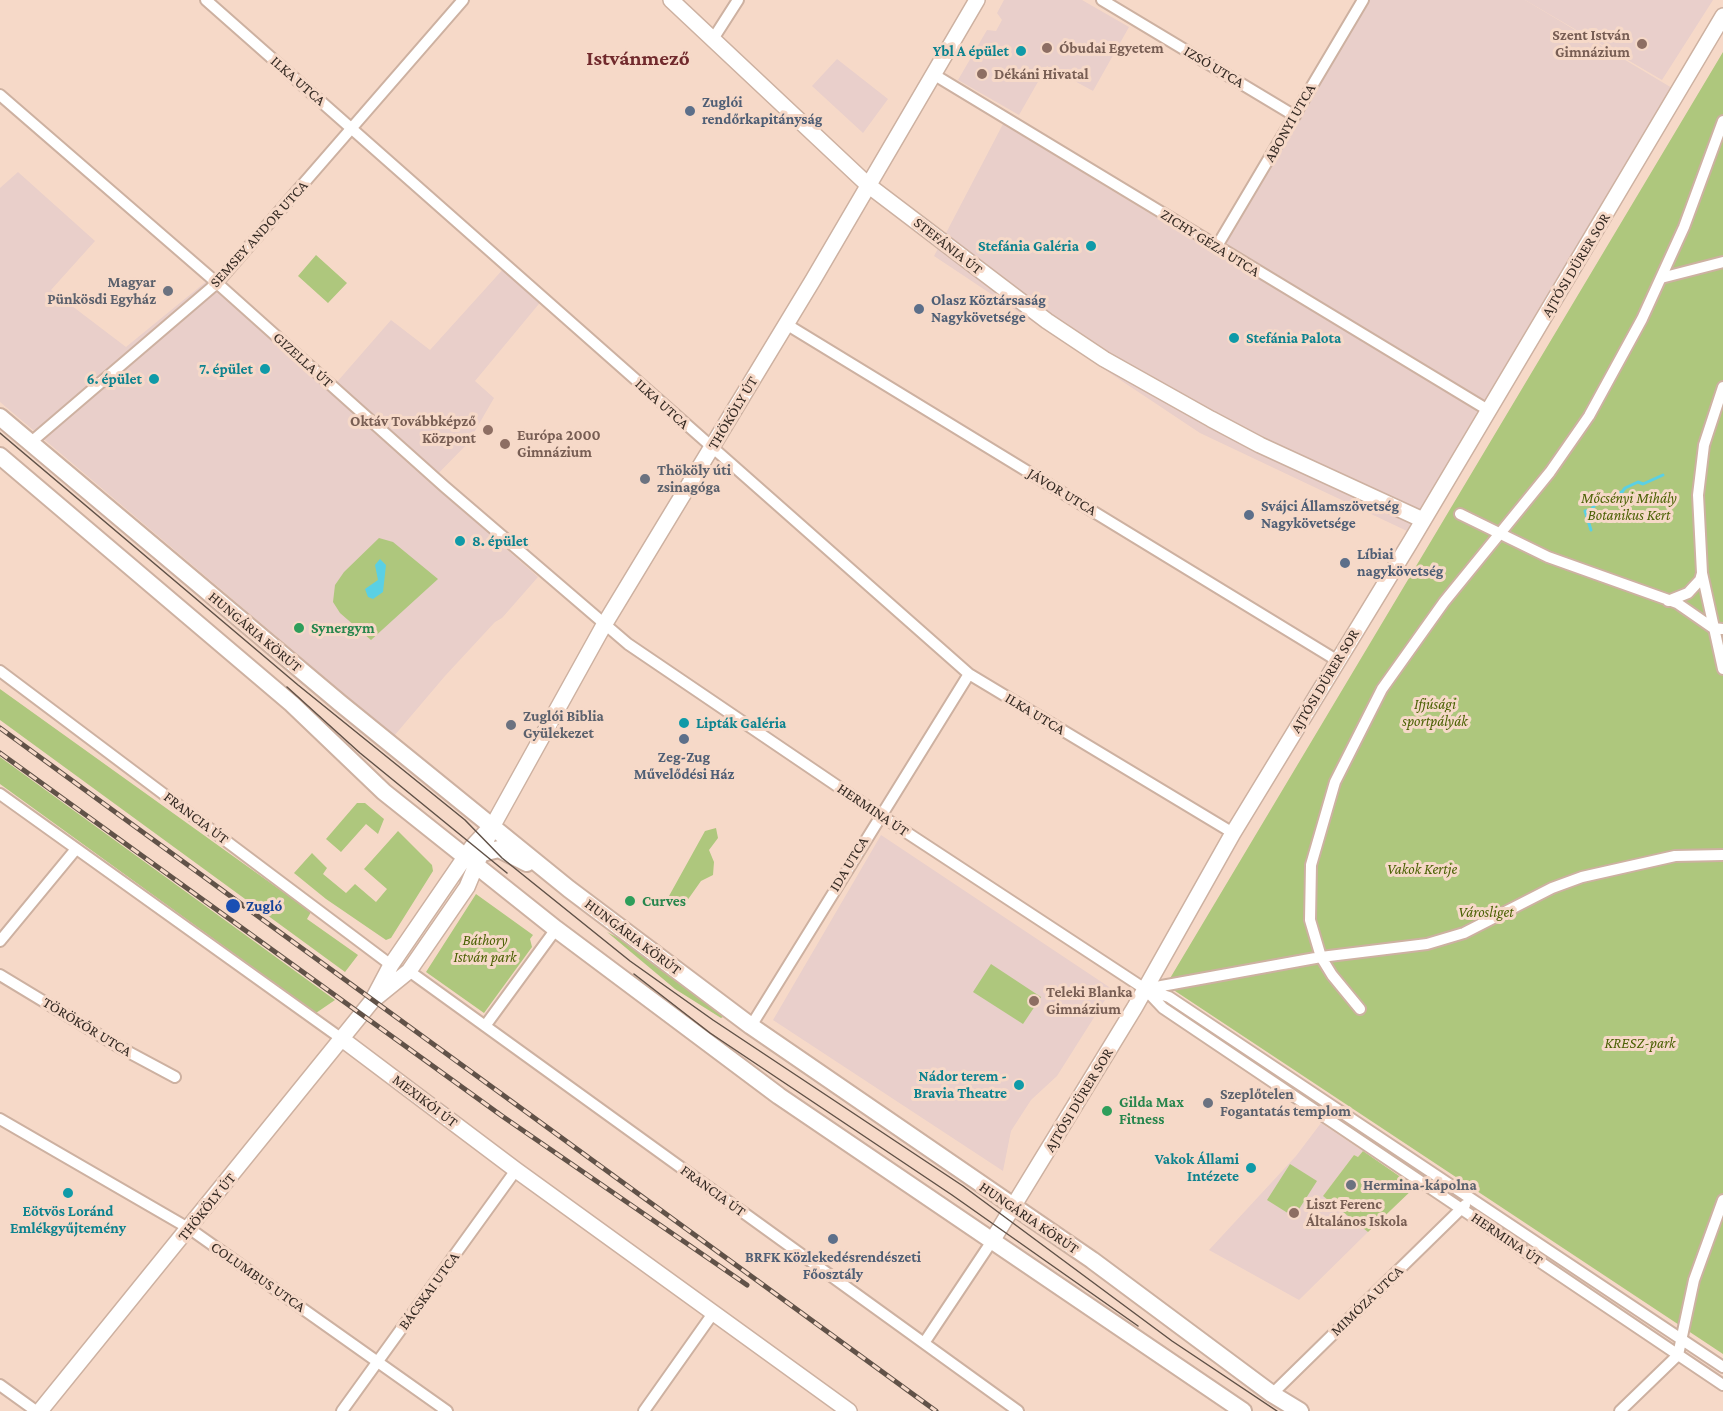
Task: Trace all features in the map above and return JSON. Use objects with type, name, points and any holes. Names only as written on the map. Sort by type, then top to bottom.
[{"type":"main road","name":"HUNGÁRIA KÖRÚT","points":[[0,417],[569,889],[751,1026],[1092,1260],[1272,1394],[1300,1411]]},
{"type":"main road","name":"HUNGÁRIA KÖRÚT","points":[[3,464],[292,704],[384,792],[556,929],[779,1096],[1243,1411]]},
{"type":"main road","points":[[471,862],[483,850],[499,849],[569,889]]},
{"type":"street","name":"ILKA UTCA","points":[[206,0],[969,674],[1233,833]]},
{"type":"street","name":"SEMSEY ANDOR UTCA","points":[[30,443],[217,283],[353,129],[462,0]]},
{"type":"street","name":"STEFÁNIA ÚT","points":[[671,0],[868,185],[1002,289],[1104,359],[1260,445],[1423,520]]},
{"type":"street","points":[[713,39],[738,0]]},
{"type":"street","name":"THÖKÖLY ÚT","points":[[38,1411],[190,1229],[372,1001],[392,964],[471,862],[604,626],[977,0]]},
{"type":"street","name":"IZSÓ UTCA","points":[[1102,0],[1295,116]]},
{"type":"street","name":"ABONYI UTCA","points":[[1217,246],[1363,0]]},
{"type":"street","name":"AJTÓSI DÜRER SOR","points":[[924,1343],[1014,1208],[1145,989],[1233,833],[1423,520],[1723,16]]},
{"type":"street","name":"ZICHY GÉZA UTCA","points":[[933,74],[1488,410]]},
{"type":"street","name":"GIZELLA ÚT","points":[[0,95],[217,283],[604,626]]},
{"type":"street","points":[[1360,1009],[1332,975],[1321,957],[1310,920],[1311,865],[1329,796],[1356,736],[1382,689],[1444,602],[1579,433],[1637,329],[1661,278],[1684,227],[1723,121]]},
{"type":"street","points":[[1661,278],[1723,262]]},
{"type":"street","name":"JÁVOR UTCA","points":[[786,324],[1338,661]]},
{"type":"street","points":[[1723,387],[1711,419],[1700,470],[1698,520],[1702,573],[1718,628],[1723,668]]},
{"type":"street","points":[[1460,514],[1548,557],[1687,609],[1718,628]]},
{"type":"street","points":[[1668,601],[1688,593],[1700,580],[1702,573]]},
{"type":"street","name":"HERMINA ÚT","points":[[604,626],[880,814],[1145,989],[1163,1008],[1723,1385]]},
{"type":"street","name":"FRANCIA ÚT","points":[[0,671],[392,964]]},
{"type":"street","name":"IDA UTCA","points":[[751,1026],[880,814],[969,674]]},
{"type":"street","name":"MEXIKÓI ÚT","points":[[0,794],[342,1039],[516,1170],[849,1411]]},
{"type":"street","name":"THÖKÖLY ÚT","points":[[483,850],[492,827]]},
{"type":"street","points":[[0,941],[76,849]]},
{"type":"street","points":[[1145,989],[1321,957],[1427,944],[1450,938],[1552,888],[1603,871],[1676,856],[1723,855]]},
{"type":"street","name":"THÖKÖLY ÚT","points":[[372,1001],[409,971],[467,887],[471,862]]},
{"type":"street","points":[[485,1026],[556,929]]},
{"type":"street","name":"FRANCIA ÚT","points":[[409,971],[1018,1411]]},
{"type":"street","name":"TÖRÖKŐR UTCA","points":[[0,975],[119,1047],[175,1077]]},
{"type":"street","name":"HERMINA ÚT","points":[[1145,989],[1169,997],[1471,1197],[1682,1341],[1723,1366]]},
{"type":"street","name":"COLUMBUS UTCA","points":[[2,1124],[190,1229],[447,1411]]},
{"type":"street","name":"BÁCSKAI UTCA","points":[[342,1411],[516,1170]]},
{"type":"street","name":"MIMÓZA UTCA","points":[[1272,1394],[1462,1209],[1471,1197]]},
{"type":"street","points":[[1620,1411],[1678,1355],[1694,1280],[1723,1200]]},
{"type":"street","points":[[644,1411],[714,1312]]},
{"type":"street","points":[[0,1385],[38,1411]]},
{"type":"shaded area","name":"Óbudai Egyetem","points":[[1004,0],[1082,0],[1129,27],[1093,91],[1047,66],[1019,115],[958,80],[987,30],[996,31],[1002,20],[997,13]]},
{"type":"shaded area","points":[[1369,0],[1525,0],[1672,88],[1407,531],[1200,433],[934,256],[1003,124],[1218,255]]},
{"type":"shaded area","name":"Szent István Gimnázium","points":[[1525,0],[1713,0],[1662,80]]},
{"type":"shaded area","points":[[837,59],[888,99],[863,133],[812,86]]},
{"type":"shaded area","points":[[18,172],[95,241],[51,290],[126,347],[208,280],[330,390],[391,320],[430,350],[505,267],[543,299],[475,381],[494,398],[468,443],[430,482],[538,577],[502,618],[495,622],[445,676],[394,736],[0,402],[0,188]]},
{"type":"shaded area","points":[[881,835],[1112,989],[1057,1076],[1031,1100],[1011,1131],[1003,1171],[773,1020]]},
{"type":"shaded area","name":"Liszt Ferenc Általános Iskola","points":[[1321,1123],[1363,1151],[1358,1157],[1354,1155],[1323,1196],[1368,1232],[1299,1300],[1209,1250],[1296,1156]]},
{"type":"green space","name":"Városliget","points":[[1723,52],[1723,1354],[1166,985]]},
{"type":"green space","points":[[316,255],[347,283],[328,303],[298,276]]},
{"type":"green space","points":[[379,538],[393,542],[438,579],[371,640],[340,613],[333,602],[335,585],[344,572]]},
{"type":"green space","points":[[0,689],[311,912],[307,919],[358,955],[345,972],[0,720]]},
{"type":"green space","points":[[0,757],[335,1000],[316,1013],[0,784]]},
{"type":"green space","points":[[357,803],[365,803],[384,819],[378,834],[366,824],[341,852],[326,839]]},
{"type":"green space","points":[[716,828],[718,838],[709,850],[714,862],[713,875],[701,881],[684,905],[669,896],[705,831]]},
{"type":"green space","points":[[398,831],[432,865],[433,871],[391,938],[386,940],[326,899],[294,873],[312,853],[327,868],[323,874],[346,893],[355,884],[376,902],[387,889],[364,869]]},
{"type":"green space","name":"Báthory István park","points":[[476,894],[533,935],[530,939],[532,947],[484,1013],[426,972]]},
{"type":"green space","points":[[607,932],[641,950],[723,1017],[721,1018],[675,989]]},
{"type":"green space","points":[[991,964],[1041,997],[1023,1024],[973,992]]},
{"type":"green space","points":[[1363,1151],[1415,1187],[1368,1232],[1323,1196],[1354,1155],[1358,1157]]},
{"type":"green space","points":[[1290,1164],[1317,1181],[1294,1217],[1267,1200]]},
{"type":"water","points":[[380,559],[386,565],[383,592],[373,599],[368,597],[365,589],[378,580],[375,565]]},
{"type":"waterway","points":[[1591,530],[1585,511],[1591,510],[1598,501],[1622,492],[1625,488],[1638,482],[1643,484],[1663,475]]},
{"type":"tram line","points":[[0,433],[298,685],[465,820],[502,858],[630,961],[713,1020],[963,1186],[1172,1341],[1277,1411]]},
{"type":"tram line","points":[[287,687],[360,753],[507,873]]},
{"type":"tram line","points":[[634,974],[710,1033],[952,1195],[1138,1326]]},
{"type":"railway","points":[[0,728],[936,1411]]},
{"type":"railway","points":[[0,753],[502,1116],[747,1285]]},
{"type":"place","name":"Szent István Gimnázium","points":[[1642,44]]},
{"type":"place","name":"Óbudai Egyetem","points":[[1047,48]]},
{"type":"place","name":"Ybl A épület","points":[[1021,51]]},
{"type":"place","name":"Dékáni Hivatal","points":[[982,74]]},
{"type":"place","name":"Zuglói rendőrkapitányság","points":[[690,111]]},
{"type":"place","name":"Stefánia Galéria","points":[[1091,246]]},
{"type":"place","name":"Magyar Pünkösdi Egyház","points":[[168,291]]},
{"type":"place","name":"Olasz Köztársaság Nagykövetsége","points":[[919,309]]},
{"type":"place","name":"Stefánia Palota","points":[[1234,338]]},
{"type":"place","name":"7. épület","points":[[265,369]]},
{"type":"place","name":"6. épület","points":[[154,379]]},
{"type":"place","name":"Oktáv Továbbképző Központ","points":[[488,430]]},
{"type":"place","name":"Európa 2000 Gimnázium","points":[[505,444]]},
{"type":"place","name":"Thököly úti zsinagóga","points":[[645,479]]},
{"type":"place","name":"Svájci Államszövetség Nagykövetsége","points":[[1249,515]]},
{"type":"place","name":"8. épület","points":[[460,541]]},
{"type":"place","name":"Líbiai nagykövetség","points":[[1345,563]]},
{"type":"place","name":"Synergym","points":[[299,628]]},
{"type":"place","name":"Lipták Galéria","points":[[684,723]]},
{"type":"place","name":"Zuglói Biblia Gyülekezet","points":[[511,725]]},
{"type":"place","name":"Zeg-Zug Művelődési Ház","points":[[684,739]]},
{"type":"place","name":"Curves","points":[[630,901]]},
{"type":"place","name":"Zugló","points":[[233,906]]},
{"type":"place","name":"Teleki Blanka Gimnázium","points":[[1034,1001]]},
{"type":"place","name":"Nádor terem - Bravia Theatre","points":[[1019,1085]]},
{"type":"place","name":"Szeplőtelen Fogantatás templom","points":[[1208,1103]]},
{"type":"place","name":"Gilda Max Fitness","points":[[1107,1111]]},
{"type":"place","name":"Vakok Állami Intézete","points":[[1251,1168]]},
{"type":"place","name":"Hermina-kápolna","points":[[1351,1185]]},
{"type":"place","name":"Eötvös Loránd Emlékgyűjtemény","points":[[68,1193]]},
{"type":"place","name":"Liszt Ferenc Általános Iskola","points":[[1294,1213]]},
{"type":"place","name":"BRFK Közlekedésrendészeti Főosztály","points":[[833,1239]]},
{"type":"district","name":"Istvánmező","points":[[638,59]]},
{"type":"park label","name":"Mőcsényi Mihály Botanikus Kert","points":[[1629,506]]},
{"type":"park label","name":"Ifjúsági sportpályák","points":[[1435,712]]},
{"type":"park label","name":"Vakok Kertje","points":[[1422,869]]},
{"type":"park label","name":"KRESZ-park","points":[[1640,1043]]}]
